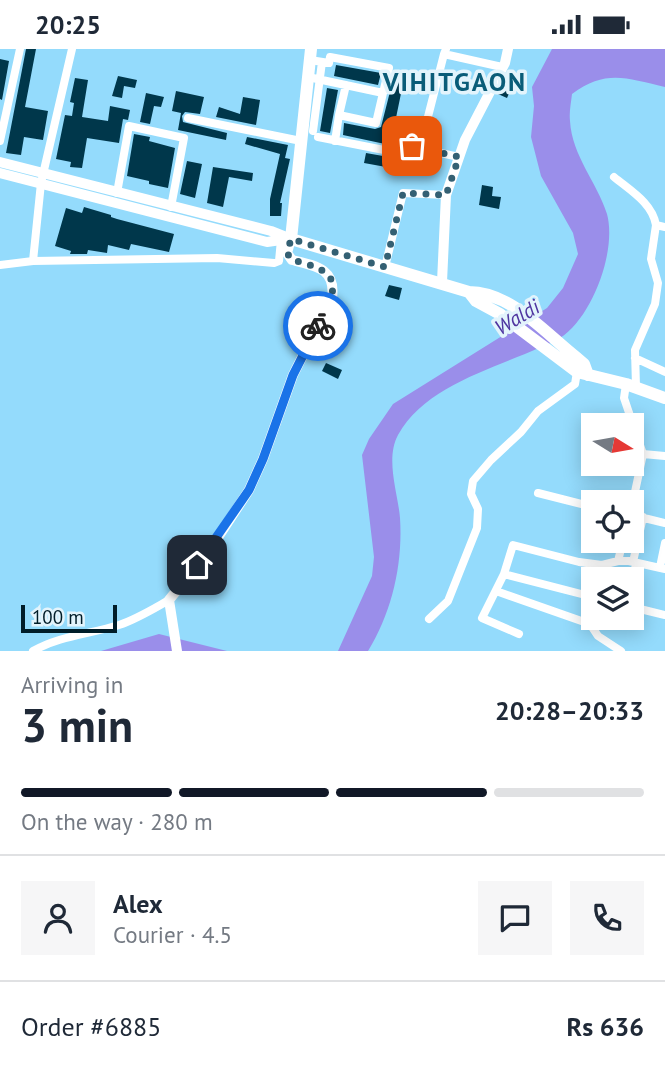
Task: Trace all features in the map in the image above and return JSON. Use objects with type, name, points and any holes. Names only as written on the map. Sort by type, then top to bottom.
[{"type":"main road","points":[[315,57],[314,78],[286,240],[442,282],[469,292],[480,292],[510,304],[564,355]]},
{"type":"main road","points":[[469,292],[476,302],[584,365],[583,374],[631,385],[665,398]]},
{"type":"street","points":[[0,141],[4,105],[20,49]]},
{"type":"street","points":[[33,261],[42,179],[72,49]]},
{"type":"street","points":[[442,282],[446,195],[465,140],[502,67],[508,49]]},
{"type":"street","points":[[459,157],[416,147],[445,51],[502,67]]},
{"type":"street","points":[[315,57],[329,63],[330,57],[389,68],[376,123],[340,115]]},
{"type":"street","points":[[383,93],[314,78],[316,134],[335,141],[384,150]]},
{"type":"street","points":[[335,141],[346,85]]},
{"type":"street","points":[[188,118],[301,141]]},
{"type":"street","points":[[117,193],[129,126],[184,138],[171,207]]},
{"type":"street","points":[[0,162],[42,179],[267,242],[286,240]]},
{"type":"street","points":[[0,173],[117,193],[271,231],[286,240]]},
{"type":"street","points":[[614,177],[645,202],[661,226],[651,259],[658,283],[656,304],[635,350],[631,385],[624,398],[629,413]]},
{"type":"street","points":[[385,267],[403,193],[446,195]]},
{"type":"street","points":[[0,265],[33,261],[217,258],[274,263],[279,261],[286,240]]},
{"type":"street","points":[[33,651],[45,644],[119,625],[169,600],[211,548],[249,490],[293,375],[332,298],[334,284],[328,274],[315,266],[292,260],[287,253],[286,240]]},
{"type":"street","points":[[656,304],[665,308]]},
{"type":"street","points":[[635,358],[665,372]]},
{"type":"street","points":[[429,619],[448,601],[477,528],[478,509],[471,493],[473,481],[538,411],[575,384],[583,374]]},
{"type":"street","points":[[644,454],[665,456]]},
{"type":"street","points":[[538,493],[581,504]]},
{"type":"street","points":[[644,517],[665,523]]},
{"type":"street","points":[[519,635],[482,618],[504,574],[513,545],[579,562],[602,565],[618,561],[635,562],[662,568],[665,543]]},
{"type":"street","points":[[618,561],[620,553]]},
{"type":"street","points":[[634,567],[637,553]]},
{"type":"street","points":[[504,574],[581,594]]},
{"type":"street","points":[[496,591],[581,615]]},
{"type":"street","points":[[169,600],[177,651]]},
{"type":"street","points":[[644,610],[665,615]]},
{"type":"street","points":[[596,630],[598,636],[621,651]]},
{"type":"shaded area","points":[[552,49],[665,49],[665,87],[627,79],[606,78],[584,86],[572,94],[570,118],[575,146],[607,214],[608,246],[599,282],[582,315],[560,338],[442,391],[410,418],[394,444],[392,465],[400,518],[400,553],[389,604],[368,651],[338,651],[372,576],[374,557],[362,455],[369,439],[393,404],[547,308],[563,288],[578,254],[573,233],[541,176],[531,137],[534,106],[532,87]]},
{"type":"shaded area","points":[[159,634],[227,651],[101,651]]},
{"type":"building","points":[[26,49],[36,49],[25,107],[48,111],[43,140],[24,137],[21,155],[6,153]]},
{"type":"building","points":[[0,59],[9,61],[2,100],[0,99]]},
{"type":"building","points":[[336,65],[381,73],[378,85],[334,76]]},
{"type":"building","points":[[510,71],[517,75],[507,98],[498,94]]},
{"type":"building","points":[[395,72],[405,74],[390,147],[343,135],[344,123],[375,129],[381,127]]},
{"type":"building","points":[[118,76],[137,80],[135,88],[124,86],[122,98],[112,96]]},
{"type":"building","points":[[75,78],[88,80],[82,117],[108,121],[110,106],[130,110],[128,120],[123,119],[119,143],[87,138],[82,168],[70,167],[71,162],[56,159],[65,115],[72,116],[74,103],[70,102]]},
{"type":"building","points":[[327,88],[338,90],[330,133],[320,131]]},
{"type":"building","points":[[176,91],[204,97],[200,114],[185,112],[182,116],[183,122],[227,133],[226,140],[178,130],[181,113],[172,111]]},
{"type":"building","points":[[146,93],[164,97],[161,107],[154,106],[150,124],[140,122]]},
{"type":"building","points":[[243,97],[260,100],[256,125],[216,117],[219,107],[240,114]]},
{"type":"building","points":[[134,134],[150,137],[149,141],[175,148],[168,188],[127,176]]},
{"type":"building","points":[[247,137],[288,145],[285,158],[290,159],[280,203],[281,216],[270,216],[270,199],[280,154],[245,144]]},
{"type":"building","points":[[390,152],[400,153],[397,169],[364,163],[366,153],[383,156]]},
{"type":"building","points":[[187,161],[202,164],[195,198],[180,194]]},
{"type":"building","points":[[213,167],[253,173],[252,181],[229,177],[223,207],[207,203]]},
{"type":"building","points":[[482,185],[493,187],[492,196],[501,197],[499,209],[479,205]]},
{"type":"building","points":[[84,207],[174,234],[169,252],[131,244],[129,250],[108,245],[107,253],[88,250],[87,254],[70,254],[71,251],[55,246],[66,208],[82,213]]},
{"type":"building","points":[[389,285],[402,288],[399,300],[385,296]]},
{"type":"building","points":[[326,363],[342,370],[338,379],[322,371]]},
{"type":"way so far","points":[[318,326],[332,298],[334,284],[328,274],[315,266],[292,260],[287,253],[291,239],[385,267],[403,193],[446,195],[459,157],[412,146]]},
{"type":"district","name":"VIHITGAON","points":[[455,81]]},
{"type":"route","points":[[197,565],[249,490],[293,375],[318,326]]},
{"type":"water label","name":"Waldi","points":[[517,317]]}]
